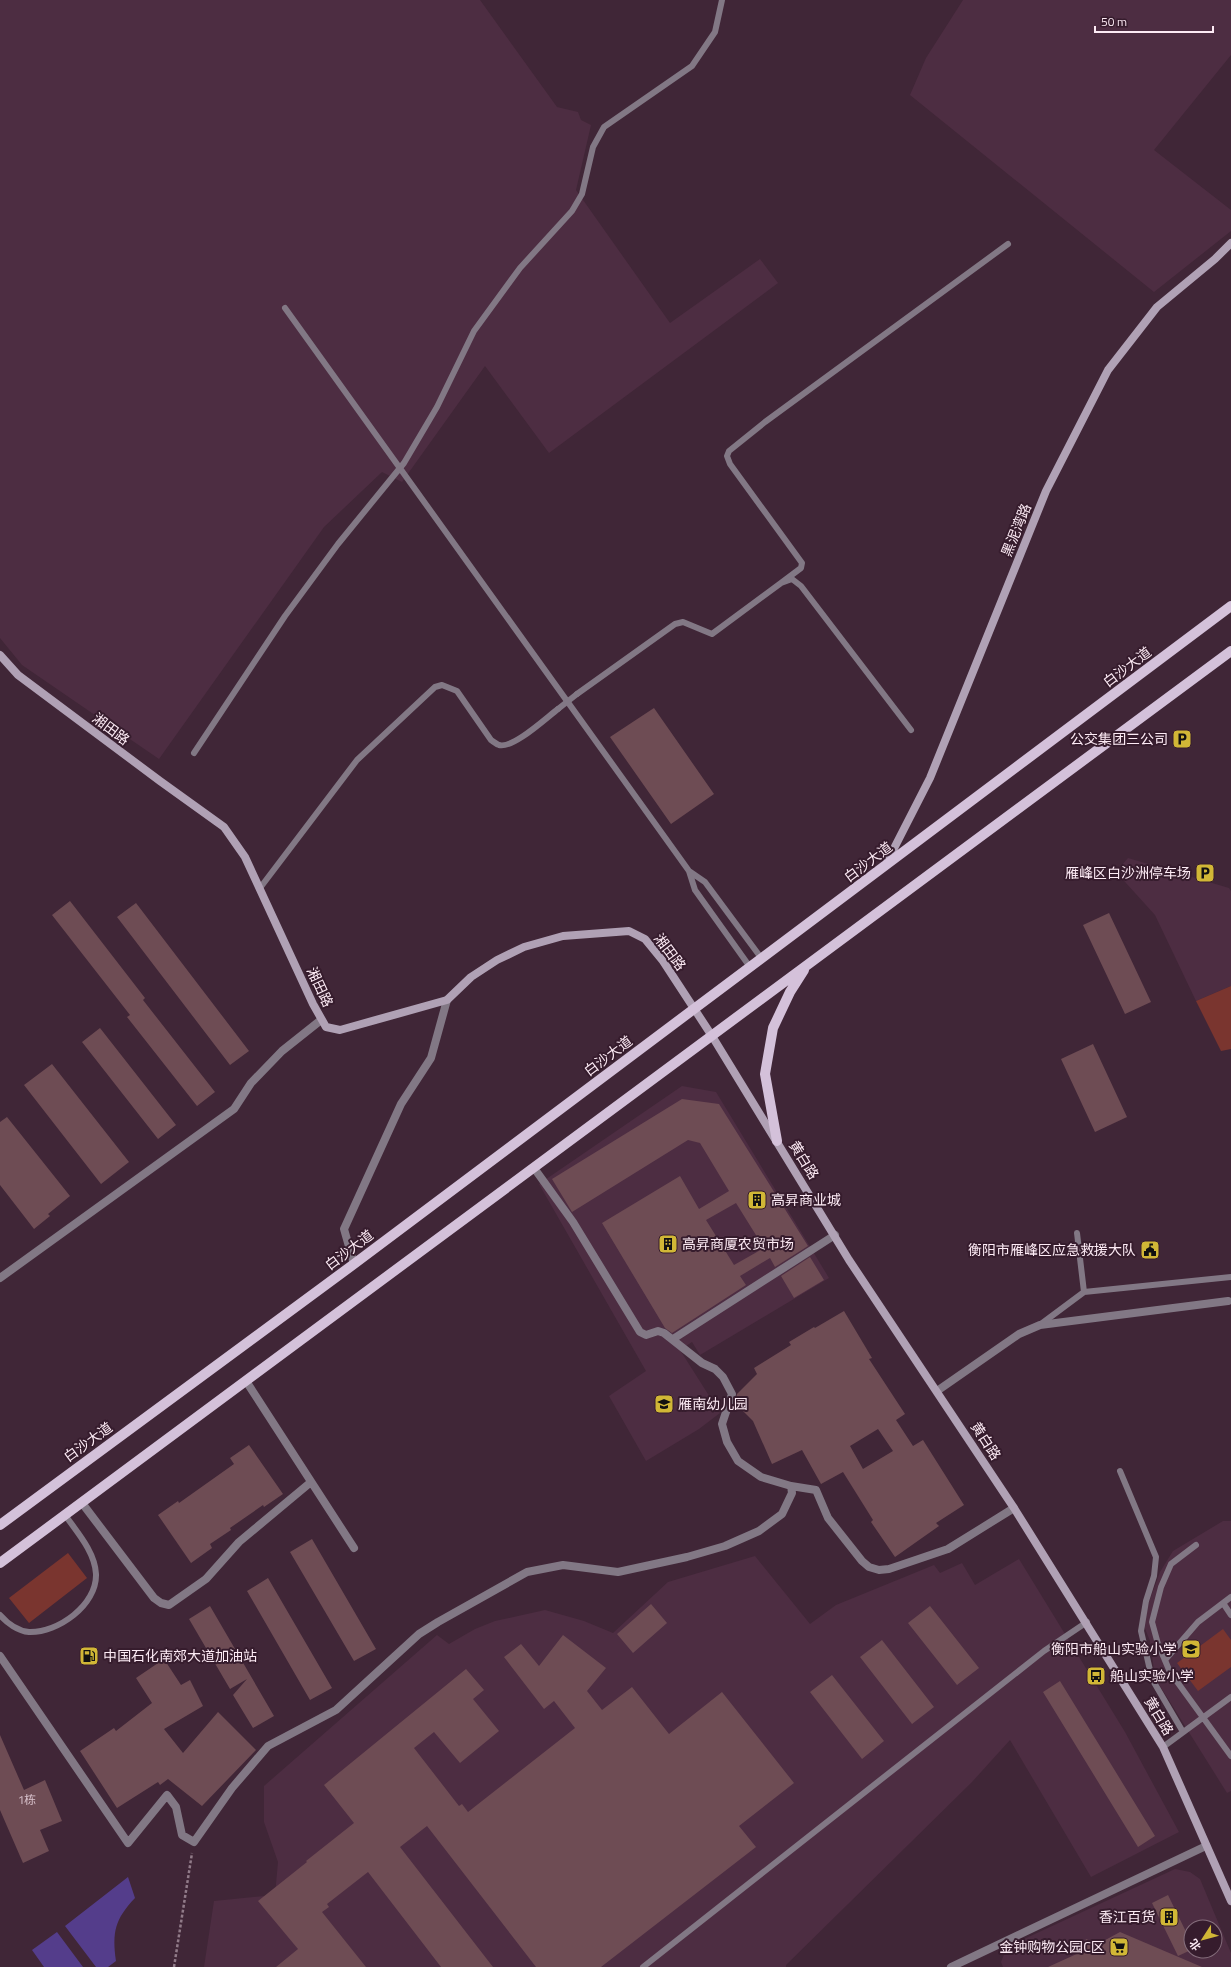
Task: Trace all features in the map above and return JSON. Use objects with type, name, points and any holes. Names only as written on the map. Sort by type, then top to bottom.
[{"type":"main road","name":"白沙大道","points":[[0,1524],[354,1264],[1231,606]]},
{"type":"main road","points":[[0,1563],[1231,651]]},
{"type":"main road","points":[[776,1141],[766,1074],[773,1028],[790,992],[808,965]]},
{"type":"street","name":"黑泥湾路","points":[[884,867],[930,778],[1046,491],[1108,370],[1157,307],[1215,259],[1231,243]]},
{"type":"street","name":"湘田路","points":[[0,655],[18,675],[224,827],[245,857],[321,1020],[326,1027],[340,1030],[448,1000],[471,977],[497,960],[524,947],[563,936],[629,931],[645,939],[695,1009]]},
{"type":"street","points":[[354,1264],[344,1229],[401,1104],[431,1058],[448,1000]]},
{"type":"street","name":"黄白路","points":[[695,1009],[834,1235],[1014,1508],[1087,1622],[1163,1747],[1231,1902]]},
{"type":"street","points":[[0,1278],[234,1109],[251,1082],[282,1051],[321,1020]]},
{"type":"street","points":[[534,1168],[573,1222],[638,1330],[646,1335],[661,1331],[673,1339],[702,1364],[715,1369],[728,1385],[732,1394],[722,1424],[727,1442],[738,1460],[761,1477],[791,1486],[816,1490],[828,1518],[862,1562],[869,1567],[879,1570],[889,1569],[948,1549],[1014,1508]]},
{"type":"street","points":[[673,1339],[834,1235]]},
{"type":"street","points":[[937,1390],[1019,1334],[1040,1325],[1228,1301]]},
{"type":"street","points":[[246,1381],[354,1548]]},
{"type":"street","points":[[82,1502],[154,1598],[161,1604],[169,1605],[206,1579],[239,1542],[311,1482]]},
{"type":"street","points":[[0,1656],[128,1844],[167,1795],[176,1807],[182,1835],[194,1842],[232,1788],[268,1746],[336,1710],[419,1634],[438,1622],[527,1572],[563,1565],[618,1572],[687,1557],[725,1546],[759,1531],[782,1514],[792,1493],[791,1486]]},
{"type":"street","points":[[951,1967],[1206,1846]]},
{"type":"lane","points":[[194,753],[285,616],[338,544],[400,468],[437,407],[474,331],[520,268],[572,211],[582,194],[593,147],[604,128],[692,66],[715,32],[722,0]]},
{"type":"lane","points":[[260,888],[357,760],[435,687],[442,685],[457,691],[491,740],[499,745],[507,745],[516,741],[577,694],[675,624],[684,622],[712,634],[801,568],[802,563],[730,464],[727,456],[729,451],[825,377],[1008,244]]},
{"type":"lane","points":[[285,308],[689,871],[695,890],[750,967]]},
{"type":"lane","points":[[781,583],[792,579],[798,582],[911,730]]},
{"type":"lane","points":[[689,871],[705,882],[762,959]]},
{"type":"lane","points":[[1077,1233],[1084,1292]]},
{"type":"lane","points":[[1040,1325],[1084,1292],[1231,1277]]},
{"type":"lane","points":[[1120,1471],[1156,1557],[1154,1576],[1146,1601],[1141,1632],[1152,1679],[1183,1732]]},
{"type":"lane","points":[[0,1615],[12,1626],[27,1632],[41,1631],[53,1627],[68,1619],[90,1598],[95,1586],[96,1574],[93,1559],[65,1515]]},
{"type":"lane","points":[[1196,1545],[1171,1564],[1161,1587],[1152,1622],[1158,1644],[1170,1672],[1231,1756]]},
{"type":"lane","points":[[1165,1660],[1198,1622],[1231,1597]]},
{"type":"lane","points":[[1223,1603],[1231,1615]]},
{"type":"lane","points":[[643,1967],[1044,1651],[1087,1622]]},
{"type":"lane","points":[[1163,1747],[1231,1697]]},
{"type":"path","points":[[174,1967],[194,1842]]},
{"type":"shaded area","points":[[0,0],[480,0],[557,107],[578,112],[581,120],[591,125],[576,190],[670,323],[760,259],[778,283],[549,453],[485,366],[402,482],[382,472],[324,527],[159,759],[22,665],[0,638]]},
{"type":"shaded area","points":[[963,0],[1231,0],[1231,55],[1154,150],[1231,210],[1231,231],[1154,292],[910,95],[926,58]]},
{"type":"shaded area","points":[[1128,858],[1229,888],[1231,891],[1231,986],[1196,1001],[1155,915],[1116,872]]},
{"type":"shaded area","points":[[1231,986],[1231,1049],[1221,1051],[1196,1001]]},
{"type":"shaded area","points":[[682,1086],[716,1092],[829,1278],[700,1355],[692,1342],[680,1350],[720,1413],[699,1429],[646,1461],[609,1396],[646,1371],[539,1184]]},
{"type":"shaded area","name":"衡阳市船山实验小学","points":[[1223,1521],[1231,1521],[1231,1791],[1227,1793],[1155,1678],[1150,1641],[1144,1626],[1149,1602],[1160,1572],[1173,1551]]},
{"type":"shaded area","points":[[68,1553],[87,1578],[29,1623],[9,1598]]},
{"type":"shaded area","points":[[755,1556],[810,1624],[836,1605],[934,1565],[940,1573],[962,1563],[975,1585],[1019,1559],[1125,1732],[1179,1832],[1091,1877],[1010,1740],[972,1782],[786,1965],[786,1967],[204,1967],[214,1901],[275,1895],[278,1862],[264,1822],[264,1786],[437,1635],[449,1644],[475,1629],[495,1621],[545,1610],[584,1621],[613,1633],[668,1582]]},
{"type":"shaded area","points":[[1223,1629],[1231,1640],[1231,1667],[1198,1691],[1177,1663]]},
{"type":"shaded area","points":[[1175,1869],[1190,1872],[1200,1879],[1217,1919],[1183,1919],[1183,1959],[1223,1959],[1223,1934],[1231,1953],[1231,1967],[1003,1967],[1001,1962],[1007,1947]]},
{"type":"shaded area","points":[[128,1877],[135,1898],[123,1913],[116,1926],[114,1942],[116,1961],[108,1967],[96,1967],[65,1926]]},
{"type":"shaded area","points":[[57,1932],[83,1967],[44,1967],[32,1950]]},
{"type":"building","points":[[654,708],[714,794],[671,824],[610,737]]},
{"type":"building","points":[[70,901],[145,998],[143,1000],[215,1092],[197,1106],[127,1017],[130,1015],[52,915]]},
{"type":"building","points":[[136,903],[249,1051],[230,1065],[117,917]]},
{"type":"building","points":[[1109,913],[1151,1002],[1125,1014],[1083,925]]},
{"type":"building","points":[[100,1028],[176,1125],[158,1139],[82,1042]]},
{"type":"building","points":[[1093,1044],[1127,1117],[1095,1132],[1061,1059]]},
{"type":"building","points":[[52,1064],[129,1162],[101,1184],[24,1085]]},
{"type":"building","points":[[682,1099],[719,1104],[808,1246],[775,1267],[770,1258],[740,1276],[746,1285],[672,1333],[665,1328],[602,1223],[680,1176],[699,1209],[729,1191],[700,1143],[688,1140],[572,1212],[552,1179]],"holes":[[[736,1203],[764,1248],[734,1265],[706,1220]]]},
{"type":"building","points":[[7,1117],[70,1196],[48,1214],[50,1216],[34,1229],[0,1185],[0,1122]]},
{"type":"building","points":[[810,1257],[824,1280],[794,1298],[781,1276]]},
{"type":"building","points":[[844,1311],[872,1358],[869,1359],[905,1414],[896,1420],[913,1446],[923,1440],[964,1505],[936,1523],[939,1526],[895,1557],[871,1522],[873,1520],[843,1472],[821,1484],[802,1450],[772,1464],[753,1421],[735,1403],[737,1394],[757,1374],[754,1368],[791,1345],[789,1342],[814,1327],[815,1328]],"holes":[[[878,1429],[893,1451],[863,1469],[850,1446]]]},
{"type":"building","points":[[249,1445],[283,1494],[264,1507],[263,1505],[230,1528],[231,1530],[210,1544],[212,1548],[191,1563],[158,1515],[178,1501],[179,1503],[234,1464],[230,1458]]},
{"type":"building","points":[[312,1539],[376,1649],[354,1661],[290,1552]]},
{"type":"building","points":[[268,1578],[332,1688],[310,1700],[247,1591]]},
{"type":"building","points":[[651,1604],[667,1623],[633,1653],[617,1634]]},
{"type":"building","points":[[210,1606],[274,1716],[253,1728],[233,1695],[247,1679],[230,1689],[189,1619]]},
{"type":"building","points":[[930,1606],[979,1668],[957,1685],[908,1623]]},
{"type":"building","points":[[563,1635],[606,1668],[587,1691],[602,1710],[632,1687],[669,1734],[722,1692],[794,1783],[739,1826],[756,1847],[601,1967],[536,1967],[427,1826],[400,1847],[493,1967],[441,1967],[368,1872],[327,1904],[329,1907],[322,1912],[366,1967],[276,1967],[298,1949],[258,1901],[354,1823],[324,1785],[466,1669],[484,1690],[473,1699],[499,1731],[460,1763],[434,1732],[414,1748],[459,1806],[462,1804],[468,1812],[575,1728],[554,1701],[544,1709],[504,1657],[521,1644],[539,1666]]},
{"type":"building","points":[[882,1640],[934,1707],[912,1724],[860,1657]]},
{"type":"building","points":[[164,1659],[181,1685],[190,1680],[203,1706],[164,1729],[183,1753],[218,1712],[256,1750],[202,1806],[168,1779],[160,1785],[158,1782],[117,1808],[80,1751],[114,1728],[116,1731],[152,1703],[136,1678]]},
{"type":"building","points":[[832,1675],[884,1741],[862,1759],[810,1692]]},
{"type":"building","points":[[1060,1681],[1155,1836],[1138,1847],[1043,1692]]},
{"type":"building","points":[[0,1735],[24,1790],[45,1780],[62,1821],[40,1830],[49,1851],[23,1863],[0,1810]]},
{"type":"building","name":"香江百货","points":[[1168,1895],[1183,1926],[1183,1954],[1178,1956],[1152,1903]]},
{"type":"building","name":"金钟购物公园C区","points":[[1120,1932],[1202,1967],[1048,1967],[1081,1952],[1086,1939],[1098,1944]]},
{"type":"place","name":"公交集团三公司","points":[[1182,739]]},
{"type":"place","name":"雁峰区白沙洲停车场","points":[[1205,873]]},
{"type":"place","name":"高昇商业城","points":[[757,1200]]},
{"type":"place","name":"高昇商厦农贸市场","points":[[668,1244]]},
{"type":"place","name":"衡阳市雁峰区应急救援大队","points":[[1150,1250]]},
{"type":"place","name":"雁南幼儿园","points":[[664,1404]]},
{"type":"place","name":"衡阳市船山实验小学","points":[[1191,1649]]},
{"type":"place","name":"中国石化南郊大道加油站","points":[[89,1656]]},
{"type":"place","name":"船山实验小学","points":[[1096,1676]]},
{"type":"place","name":"香江百货","points":[[1169,1917]]},
{"type":"place","name":"金钟购物公园C区","points":[[1119,1947]]}]
